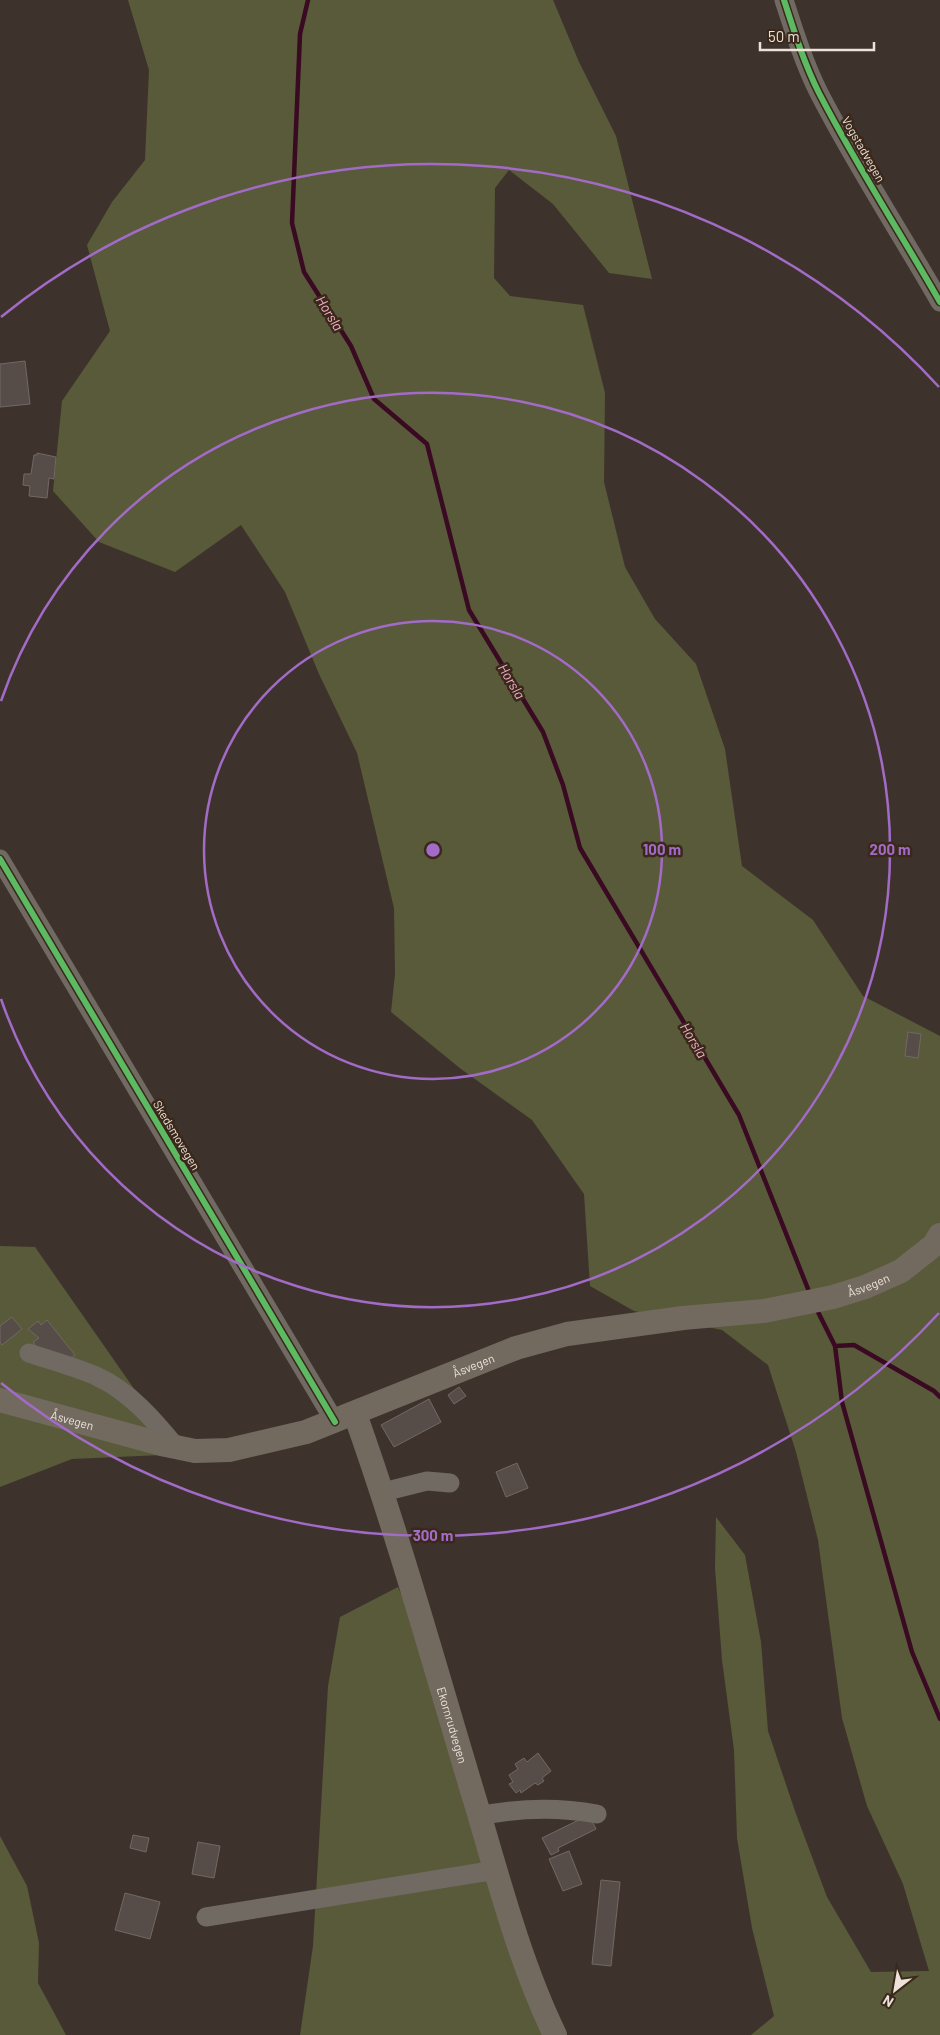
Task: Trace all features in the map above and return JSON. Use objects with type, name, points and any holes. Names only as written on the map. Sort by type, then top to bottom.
[{"type":"main road","name":"Åsvegen","points":[[0,1400],[176,1447],[195,1451],[229,1450],[268,1442],[345,1418],[516,1348],[567,1334],[683,1318],[764,1311],[833,1298],[865,1287],[901,1271],[934,1245],[940,1235]]},
{"type":"main road","name":"Ekornrudvegen","points":[[345,1418],[383,1492],[496,1870],[542,2007],[555,2035]]},
{"type":"street","name":"Vogstadvegen","points":[[784,0],[818,92],[851,152],[940,302]]},
{"type":"street","name":"Skedsmovegen","points":[[0,860],[345,1418]]},
{"type":"street","points":[[28,1353],[100,1378],[120,1389],[162,1429],[176,1447]]},
{"type":"street","points":[[383,1492],[427,1481],[450,1483]]},
{"type":"street","points":[[479,1816],[538,1809],[597,1814]]},
{"type":"street","points":[[206,1917],[496,1870]]},
{"type":"green space","points":[[128,0],[553,0],[579,62],[616,136],[652,279],[609,273],[553,204],[509,170],[495,188],[494,278],[510,296],[583,305],[605,393],[604,482],[625,567],[655,619],[696,664],[725,749],[742,866],[813,920],[863,996],[940,1036],[940,2035],[751,2035],[774,2016],[752,1928],[737,1838],[734,1750],[722,1660],[715,1568],[716,1517],[745,1555],[761,1642],[768,1731],[827,1897],[871,1972],[929,1971],[903,1884],[867,1806],[842,1718],[818,1540],[796,1452],[768,1365],[722,1330],[634,1311],[590,1286],[584,1194],[532,1120],[461,1069],[391,1012],[395,974],[394,908],[357,753],[319,674],[285,592],[241,525],[175,572],[99,542],[53,491],[62,401],[110,331],[87,245],[112,202],[145,160],[149,70]]},
{"type":"green space","points":[[0,1246],[35,1247],[137,1393],[162,1455],[72,1459],[0,1487]]},
{"type":"green space","points":[[398,1587],[435,1668],[516,1922],[566,2035],[300,2035],[313,1946],[328,1686],[340,1617]]},
{"type":"green space","points":[[0,1836],[27,1886],[39,1943],[38,1983],[66,2035],[0,2035]]},
{"type":"building","points":[[25,361],[30,404],[0,407],[0,364]]},
{"type":"building","points":[[37,453],[56,457],[54,479],[49,478],[47,498],[29,496],[30,486],[23,485],[24,474],[31,474],[34,455],[37,455]]},
{"type":"building","points":[[908,1032],[921,1034],[918,1058],[905,1056]]},
{"type":"building","points":[[12,1317],[22,1329],[2,1345],[0,1342],[0,1326]]},
{"type":"building","points":[[47,1320],[75,1355],[65,1363],[45,1358],[33,1342],[39,1338],[28,1329],[38,1321],[41,1325]]},
{"type":"building","points":[[459,1387],[466,1396],[454,1404],[448,1395]]},
{"type":"building","points":[[429,1399],[441,1422],[394,1447],[381,1425]]},
{"type":"building","points":[[517,1463],[528,1488],[506,1497],[496,1472]]},
{"type":"building","points":[[538,1753],[551,1771],[542,1778],[544,1781],[538,1785],[535,1783],[521,1793],[520,1790],[516,1793],[509,1784],[513,1782],[509,1775],[518,1769],[515,1764],[524,1758],[527,1762]]},
{"type":"building","points":[[589,1815],[596,1829],[558,1848],[559,1851],[551,1855],[542,1838]]},
{"type":"building","points":[[133,1835],[149,1838],[146,1852],[130,1848]]},
{"type":"building","points":[[198,1842],[220,1846],[214,1878],[192,1874]]},
{"type":"building","points":[[569,1851],[582,1884],[563,1891],[549,1859]]},
{"type":"building","points":[[601,1880],[620,1882],[611,1966],[592,1964]]},
{"type":"building","points":[[125,1893],[160,1902],[150,1939],[115,1930]]},
{"type":"waterway","name":"Horsla","points":[[308,0],[300,34],[292,223],[304,272],[351,346],[374,399],[427,444],[469,610],[543,732],[563,785],[580,848],[739,1115],[810,1294]]},
{"type":"waterway","points":[[816,1308],[835,1346],[842,1402],[912,1652],[940,1719]]},
{"type":"waterway","points":[[835,1346],[854,1345],[934,1391],[940,1397]]},
{"type":"cycle path","points":[[784,0],[804,59],[819,93],[863,172],[940,302]]},
{"type":"cycle path","points":[[0,859],[335,1422]]}]
